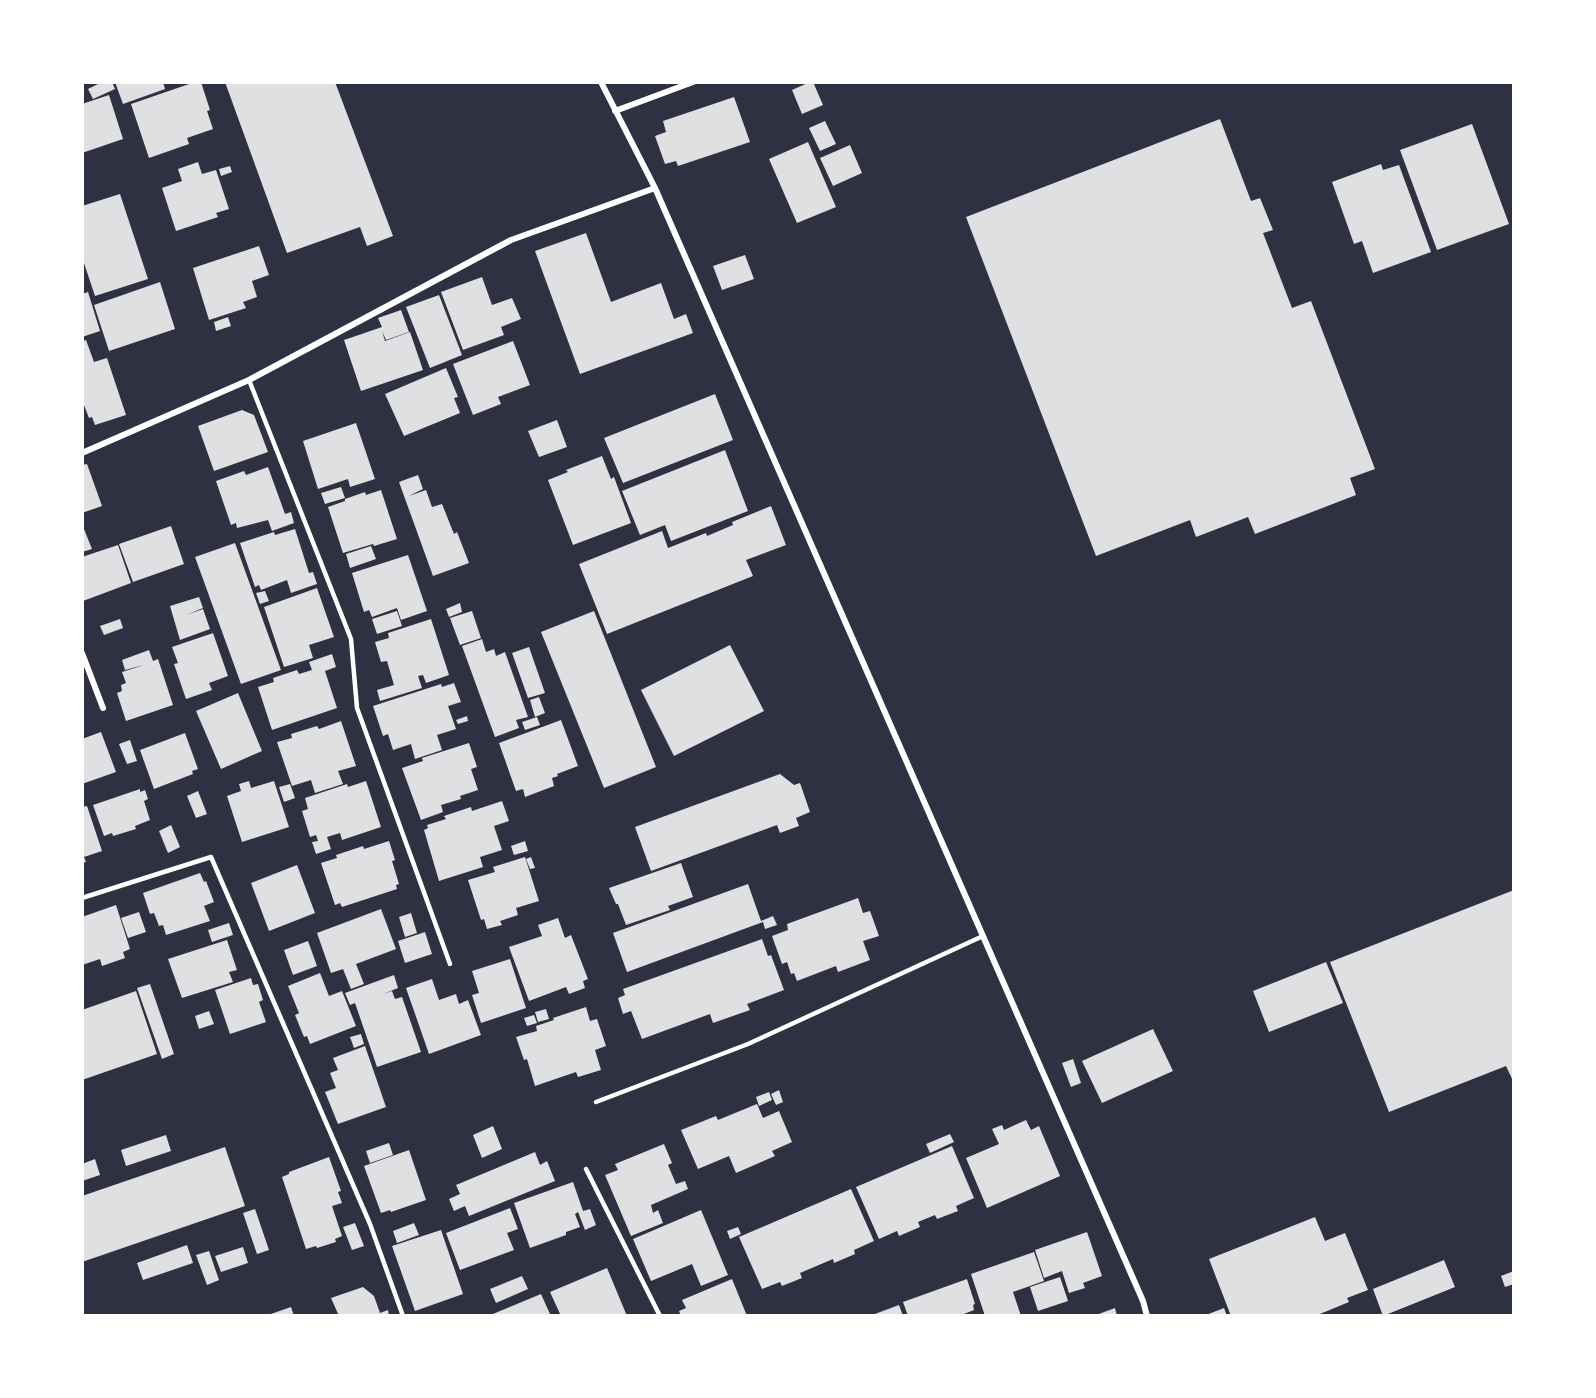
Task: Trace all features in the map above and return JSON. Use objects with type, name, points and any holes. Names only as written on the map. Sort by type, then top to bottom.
[{"type":"street","points":[[601,82],[655,188],[1143,1300],[1147,1316]]},
{"type":"street","points":[[615,111],[693,82]]},
{"type":"street","points":[[82,453],[249,380],[511,240],[655,188]]},
{"type":"street","points":[[82,652],[103,708]]},
{"type":"lane","points":[[249,380],[351,639],[357,708],[450,964]]},
{"type":"lane","points":[[82,898],[211,857],[370,1224],[403,1316]]},
{"type":"lane","points":[[596,1102],[748,1044],[983,936]]},
{"type":"lane","points":[[586,1169],[660,1316]]},
{"type":"building","points":[[102,82],[112,82],[115,89],[93,99],[88,89]]},
{"type":"building","points":[[115,82],[163,82],[165,89],[123,104]]},
{"type":"building","points":[[201,82],[213,129],[187,138],[189,144],[149,158],[131,104]]},
{"type":"building","points":[[225,82],[335,82],[393,236],[367,246],[360,227],[287,253]]},
{"type":"building","points":[[813,82],[823,105],[802,114],[792,90]]},
{"type":"building","points":[[109,95],[123,139],[82,153],[82,104]]},
{"type":"building","points":[[734,97],[750,142],[678,166],[676,161],[665,164],[655,136],[666,132],[663,121]]},
{"type":"building","points":[[1220,119],[1251,201],[1260,198],[1273,230],[1263,233],[1292,308],[1311,301],[1375,469],[1350,478],[1356,495],[1255,534],[1248,517],[1196,537],[1190,520],[1096,556],[966,217]]},
{"type":"building","points":[[825,121],[836,144],[820,151],[809,128]]},
{"type":"building","points":[[1472,124],[1509,224],[1437,250],[1400,150]]},
{"type":"building","points":[[808,142],[836,207],[797,223],[769,159]]},
{"type":"building","points":[[850,145],[862,173],[833,186],[820,158]]},
{"type":"building","points":[[198,162],[202,174],[216,170],[229,209],[216,213],[218,217],[176,231],[162,188],[182,181],[178,169]]},
{"type":"building","points":[[1381,164],[1383,170],[1399,165],[1431,252],[1373,273],[1362,241],[1354,244],[1332,182]]},
{"type":"building","points":[[230,166],[232,172],[221,176],[219,169]]},
{"type":"building","points":[[120,194],[148,279],[95,296],[82,257],[82,206]]},
{"type":"building","points":[[586,233],[611,302],[661,283],[674,319],[686,314],[693,333],[580,374],[535,251]]},
{"type":"building","points":[[259,246],[269,275],[252,281],[257,297],[243,302],[246,308],[209,320],[193,268]]},
{"type":"building","points":[[745,255],[754,279],[722,290],[713,266]]},
{"type":"building","points":[[482,277],[492,305],[512,298],[521,319],[501,327],[504,335],[463,350],[441,292]]},
{"type":"building","points":[[160,282],[175,329],[109,351],[94,305]]},
{"type":"building","points":[[88,292],[100,331],[82,337],[82,294]]},
{"type":"building","points":[[439,295],[462,355],[430,368],[406,307]]},
{"type":"building","points":[[401,310],[409,332],[386,340],[382,331],[385,341],[410,332],[423,370],[361,391],[344,340],[382,327],[378,318]]},
{"type":"building","points":[[228,317],[231,326],[216,331],[214,322]]},
{"type":"building","points":[[86,340],[94,362],[107,358],[126,415],[95,425],[92,417],[89,418],[82,400],[82,341]]},
{"type":"building","points":[[513,341],[530,385],[498,397],[501,404],[473,415],[453,364]]},
{"type":"building","points":[[446,368],[458,397],[454,398],[460,413],[404,436],[385,394]]},
{"type":"building","points":[[715,394],[733,440],[623,483],[604,438]]},
{"type":"building","points":[[242,410],[254,415],[268,452],[214,471],[198,426]]},
{"type":"building","points":[[557,420],[567,447],[539,457],[528,431]]},
{"type":"building","points":[[356,423],[375,479],[350,487],[348,479],[318,489],[303,441]]},
{"type":"building","points":[[725,450],[748,511],[671,541],[665,525],[640,535],[622,491]]},
{"type":"building","points":[[602,456],[611,479],[614,477],[631,523],[573,545],[548,480],[568,472],[566,470]]},
{"type":"building","points":[[87,464],[102,506],[82,513],[82,465]]},
{"type":"building","points":[[268,467],[285,514],[291,512],[294,523],[272,531],[268,520],[237,528],[236,523],[231,525],[216,481],[244,471],[246,475]]},
{"type":"building","points":[[418,475],[423,489],[409,496],[426,490],[432,507],[442,504],[454,534],[457,532],[469,563],[433,576],[399,482]]},
{"type":"building","points":[[341,487],[345,498],[325,504],[321,493]]},
{"type":"building","points":[[381,490],[397,539],[343,553],[328,507],[365,492],[366,495]]},
{"type":"building","points":[[771,506],[786,545],[746,560],[753,576],[607,634],[579,564],[662,531],[668,548],[706,533],[707,536],[733,525],[732,522]]},
{"type":"building","points":[[82,524],[92,549],[82,552]]},
{"type":"building","points":[[171,526],[184,564],[133,582],[119,544]]},
{"type":"building","points":[[295,529],[309,573],[313,572],[317,584],[291,593],[287,580],[261,590],[259,585],[255,587],[240,543],[274,532],[275,535]]},
{"type":"building","points":[[235,543],[281,670],[241,684],[195,557]]},
{"type":"building","points":[[118,545],[131,583],[83,601],[82,557]]},
{"type":"building","points":[[371,546],[376,559],[350,568],[346,554]]},
{"type":"building","points":[[408,555],[427,611],[401,620],[397,608],[372,617],[369,610],[364,612],[352,573]]},
{"type":"building","points":[[317,588],[334,637],[309,645],[313,658],[284,667],[264,607]]},
{"type":"building","points":[[265,591],[269,601],[260,604],[256,593]]},
{"type":"building","points":[[199,597],[203,608],[186,615],[203,609],[210,629],[180,640],[170,606]]},
{"type":"building","points":[[460,603],[462,612],[449,617],[446,609]]},
{"type":"building","points":[[397,611],[402,626],[377,634],[372,619]]},
{"type":"building","points":[[472,611],[481,638],[460,645],[450,618]]},
{"type":"building","points":[[594,611],[656,767],[604,788],[541,632]]},
{"type":"building","points":[[120,619],[123,628],[104,635],[100,626]]},
{"type":"building","points":[[431,619],[449,675],[426,683],[423,675],[418,676],[422,688],[380,701],[377,690],[394,685],[387,661],[381,662],[375,642],[389,638],[388,633]]},
{"type":"building","points":[[213,633],[228,676],[209,683],[212,690],[186,699],[174,664],[178,663],[172,647]]},
{"type":"building","points":[[482,639],[486,652],[494,649],[496,656],[505,652],[528,717],[516,720],[519,728],[495,737],[462,646]]},
{"type":"building","points":[[730,645],[764,711],[674,756],[641,690]]},
{"type":"building","points":[[529,647],[545,693],[528,698],[512,653]]},
{"type":"building","points":[[149,650],[153,661],[158,659],[173,705],[126,721],[117,693],[122,691],[121,685],[126,683],[122,672],[144,665],[125,670],[122,660]]},
{"type":"building","points":[[332,654],[336,667],[325,671],[337,708],[272,730],[258,687],[274,682],[273,678],[297,670],[299,674],[312,670],[309,662]]},
{"type":"building","points":[[454,683],[461,702],[448,706],[456,729],[437,735],[442,750],[415,759],[411,744],[393,750],[388,734],[383,736],[373,706],[441,684],[442,687]]},
{"type":"building","points":[[238,693],[262,751],[221,769],[196,711]]},
{"type":"building","points":[[539,697],[545,713],[535,717],[530,700]]},
{"type":"building","points":[[467,716],[468,721],[458,724],[456,720]]},
{"type":"building","points":[[537,717],[540,725],[525,730],[522,722]]},
{"type":"building","points":[[561,720],[578,766],[552,778],[554,786],[525,797],[523,789],[516,791],[499,743]]},
{"type":"building","points":[[341,721],[356,766],[338,771],[343,784],[315,793],[311,780],[292,786],[277,742],[292,738],[291,734],[317,726],[319,729]]},
{"type":"building","points":[[101,732],[116,772],[82,784],[82,739]]},
{"type":"building","points":[[185,733],[198,769],[192,771],[193,774],[154,789],[140,750]]},
{"type":"building","points":[[130,740],[137,761],[127,764],[119,744]]},
{"type":"building","points":[[469,743],[477,767],[471,769],[478,790],[460,796],[461,799],[441,805],[443,812],[421,820],[402,768],[423,761],[422,758]]},
{"type":"building","points":[[780,774],[794,785],[800,783],[810,812],[796,818],[799,826],[780,833],[777,825],[651,871],[635,827]]},
{"type":"building","points":[[249,781],[251,788],[274,781],[289,827],[242,842],[227,796],[241,791],[239,784]]},
{"type":"building","points":[[366,781],[381,827],[342,840],[340,833],[327,837],[331,849],[316,854],[312,842],[318,841],[316,835],[310,837],[302,811],[308,809],[305,798],[347,784],[348,787]]},
{"type":"building","points":[[290,784],[295,798],[284,802],[279,787]]},
{"type":"building","points":[[140,789],[140,792],[145,790],[148,799],[144,801],[150,820],[135,826],[136,829],[113,836],[112,833],[104,836],[93,805]]},
{"type":"building","points":[[198,791],[207,814],[196,818],[187,796]]},
{"type":"building","points":[[502,801],[509,821],[494,826],[502,850],[480,857],[483,867],[439,881],[424,830],[428,828],[427,825],[446,819],[444,816],[471,807],[472,811]]},
{"type":"building","points":[[87,806],[102,851],[84,857],[86,862],[82,863],[82,807]]},
{"type":"building","points":[[171,825],[180,847],[168,853],[159,831]]},
{"type":"building","points":[[389,841],[399,884],[396,885],[397,889],[342,907],[340,903],[335,905],[321,863],[363,846],[364,849]]},
{"type":"building","points":[[525,841],[528,851],[514,855],[511,846]]},
{"type":"building","points":[[525,857],[539,901],[516,908],[518,915],[500,921],[502,925],[487,929],[484,919],[481,920],[468,880],[495,872],[493,867]]},
{"type":"building","points":[[531,857],[535,868],[530,869],[526,859]]},
{"type":"building","points":[[681,863],[693,897],[668,906],[670,910],[626,925],[609,888]]},
{"type":"building","points":[[297,865],[315,913],[269,931],[251,883]]},
{"type":"building","points":[[200,873],[204,882],[206,881],[214,902],[204,906],[210,921],[166,935],[163,925],[159,926],[154,913],[150,914],[143,893]]},
{"type":"building","points":[[748,884],[761,921],[773,916],[777,925],[765,929],[763,922],[627,972],[613,933]]},
{"type":"building","points":[[1514,890],[1514,1083],[1506,1066],[1389,1112],[1330,962]]},
{"type":"building","points":[[858,898],[863,913],[870,911],[879,936],[863,941],[870,960],[838,972],[836,966],[797,981],[794,973],[791,974],[787,962],[782,964],[772,936],[788,930],[787,924]]},
{"type":"building","points":[[116,905],[130,949],[123,952],[125,958],[102,966],[100,959],[82,965],[82,917]]},
{"type":"building","points":[[381,909],[396,949],[356,964],[364,984],[351,989],[343,969],[331,973],[317,933]]},
{"type":"building","points":[[139,912],[146,932],[128,938],[121,918]]},
{"type":"building","points":[[411,913],[417,933],[405,937],[399,917]]},
{"type":"building","points":[[558,918],[565,938],[571,935],[588,979],[583,981],[585,988],[569,994],[566,987],[529,1001],[509,947],[542,936],[538,925]]},
{"type":"building","points":[[229,923],[233,935],[212,942],[208,930]]},
{"type":"building","points":[[425,932],[432,954],[405,963],[398,941]]},
{"type":"building","points":[[762,939],[768,956],[771,955],[784,990],[747,1004],[750,1010],[713,1023],[710,1014],[642,1039],[631,1011],[623,1014],[618,998],[625,995],[623,989]]},
{"type":"building","points":[[227,940],[237,970],[229,972],[233,982],[182,998],[168,959]]},
{"type":"building","points":[[308,941],[317,966],[293,975],[284,950]]},
{"type":"building","points":[[510,959],[526,1008],[481,1023],[472,995],[479,993],[472,971]]},
{"type":"building","points":[[1326,962],[1343,1003],[1269,1032],[1253,991]]},
{"type":"building","points":[[320,973],[329,996],[342,991],[356,1026],[310,1044],[307,1036],[304,1037],[295,1015],[299,1013],[288,986]]},
{"type":"building","points":[[394,975],[398,988],[383,994],[392,991],[395,999],[402,997],[421,1052],[377,1067],[355,1003],[350,1005],[345,993]]},
{"type":"building","points":[[251,978],[253,985],[258,984],[263,1000],[259,1002],[266,1022],[230,1034],[215,990]]},
{"type":"building","points":[[432,979],[439,1000],[456,994],[459,1004],[468,1000],[481,1035],[429,1054],[406,988]]},
{"type":"building","points":[[150,984],[174,1054],[162,1059],[137,988]]},
{"type":"building","points":[[136,991],[157,1054],[82,1080],[82,1010]]},
{"type":"building","points":[[586,1007],[590,1021],[597,1019],[606,1046],[595,1050],[601,1070],[578,1077],[576,1072],[535,1086],[527,1059],[524,1060],[516,1037],[537,1031],[536,1026],[554,1020],[553,1018]]},
{"type":"building","points":[[546,1009],[549,1019],[538,1022],[535,1012]]},
{"type":"building","points":[[209,1011],[214,1024],[199,1029],[195,1016]]},
{"type":"building","points":[[534,1015],[537,1023],[527,1026],[524,1018]]},
{"type":"building","points":[[1153,1029],[1173,1071],[1102,1103],[1082,1061]]},
{"type":"building","points":[[361,1034],[364,1044],[354,1048],[350,1037]]},
{"type":"building","points":[[365,1046],[386,1107],[338,1124],[325,1092],[336,1088],[330,1073],[338,1070],[333,1058]]},
{"type":"building","points":[[1073,1059],[1081,1083],[1071,1087],[1062,1063]]},
{"type":"building","points":[[779,1090],[783,1102],[776,1105],[771,1094]]},
{"type":"building","points":[[769,1092],[772,1100],[759,1106],[756,1097]]},
{"type":"building","points":[[757,1104],[763,1118],[779,1111],[792,1142],[772,1151],[775,1156],[736,1173],[729,1156],[698,1169],[681,1130],[716,1116],[718,1120]]},
{"type":"building","points":[[1026,1120],[1031,1130],[1039,1126],[1060,1176],[987,1208],[966,1158],[999,1144],[992,1129],[1002,1125],[1004,1130]]},
{"type":"building","points":[[493,1126],[502,1149],[482,1158],[473,1135]]},
{"type":"building","points":[[950,1134],[954,1142],[930,1153],[926,1144]]},
{"type":"building","points":[[166,1135],[171,1151],[126,1166],[121,1150]]},
{"type":"building","points":[[389,1143],[393,1155],[370,1163],[366,1151]]},
{"type":"building","points":[[664,1144],[672,1163],[668,1165],[676,1184],[685,1181],[688,1189],[651,1205],[653,1213],[658,1210],[663,1223],[631,1236],[605,1175],[618,1170],[615,1164]]},
{"type":"building","points":[[952,1146],[974,1198],[956,1206],[958,1211],[937,1219],[935,1215],[918,1222],[920,1227],[899,1236],[897,1231],[879,1239],[856,1187]]},
{"type":"building","points":[[225,1147],[245,1206],[82,1262],[82,1196]]},
{"type":"building","points":[[409,1150],[426,1200],[391,1212],[390,1210],[381,1213],[364,1166]]},
{"type":"building","points":[[535,1152],[540,1165],[547,1161],[555,1181],[469,1216],[465,1206],[454,1211],[449,1199],[460,1194],[456,1185]]},
{"type":"building","points":[[329,1157],[341,1191],[338,1192],[342,1203],[332,1206],[342,1236],[335,1239],[336,1242],[306,1249],[282,1177],[289,1172]]},
{"type":"building","points":[[95,1159],[100,1175],[82,1181],[82,1164]]},
{"type":"building","points":[[573,1182],[583,1211],[590,1209],[596,1225],[585,1230],[578,1212],[575,1214],[580,1227],[566,1232],[566,1235],[530,1248],[514,1203]]},
{"type":"building","points":[[851,1189],[874,1241],[854,1250],[855,1254],[834,1263],[833,1259],[800,1273],[802,1278],[782,1286],[780,1282],[762,1289],[739,1237]]},
{"type":"building","points":[[510,1208],[518,1229],[507,1233],[514,1250],[460,1270],[446,1233]]},
{"type":"building","points":[[255,1209],[269,1250],[257,1254],[243,1213]]},
{"type":"building","points":[[701,1210],[728,1275],[701,1286],[692,1264],[651,1281],[633,1239]]},
{"type":"building","points":[[1315,1217],[1325,1241],[1345,1233],[1368,1290],[1347,1298],[1349,1302],[1315,1316],[1231,1316],[1209,1259]]},
{"type":"building","points":[[355,1223],[364,1246],[352,1250],[343,1227]]},
{"type":"building","points":[[414,1223],[419,1235],[397,1243],[393,1231]]},
{"type":"building","points":[[738,1227],[741,1234],[730,1239],[727,1231]]},
{"type":"building","points":[[441,1230],[463,1294],[415,1311],[392,1246]]},
{"type":"building","points":[[1087,1232],[1102,1276],[1083,1283],[1085,1288],[1069,1293],[1062,1271],[1044,1278],[1035,1250]]},
{"type":"building","points":[[187,1245],[193,1263],[143,1280],[137,1263]]},
{"type":"building","points":[[243,1247],[248,1263],[221,1272],[215,1256]]},
{"type":"building","points":[[209,1251],[219,1280],[207,1285],[196,1255]]},
{"type":"building","points":[[1034,1252],[1044,1281],[1013,1292],[1021,1316],[985,1316],[971,1274]]},
{"type":"building","points":[[1444,1260],[1455,1287],[1383,1316],[1373,1289]]},
{"type":"building","points":[[607,1268],[627,1316],[561,1316],[550,1292]]},
{"type":"building","points":[[1514,1271],[1514,1284],[1505,1287],[1501,1276]]},
{"type":"building","points":[[522,1276],[528,1289],[496,1303],[490,1289]]},
{"type":"building","points":[[1060,1277],[1068,1301],[1038,1311],[1030,1287]]},
{"type":"building","points":[[732,1279],[747,1316],[681,1316],[679,1311],[686,1308],[682,1300]]},
{"type":"building","points":[[967,1279],[975,1304],[973,1305],[974,1310],[964,1314],[965,1316],[908,1316],[903,1302]]},
{"type":"building","points":[[363,1287],[374,1296],[380,1313],[388,1310],[389,1316],[339,1316],[331,1298]]},
{"type":"building","points":[[541,1294],[550,1314],[546,1316],[488,1316]]},
{"type":"building","points":[[899,1305],[903,1316],[872,1316],[872,1315]]},
{"type":"building","points":[[291,1307],[294,1316],[268,1316],[268,1315]]},
{"type":"building","points":[[1115,1308],[1117,1316],[1096,1316],[1096,1315]]},
{"type":"building","points":[[1224,1308],[1227,1316],[1206,1316],[1206,1315]]}]
